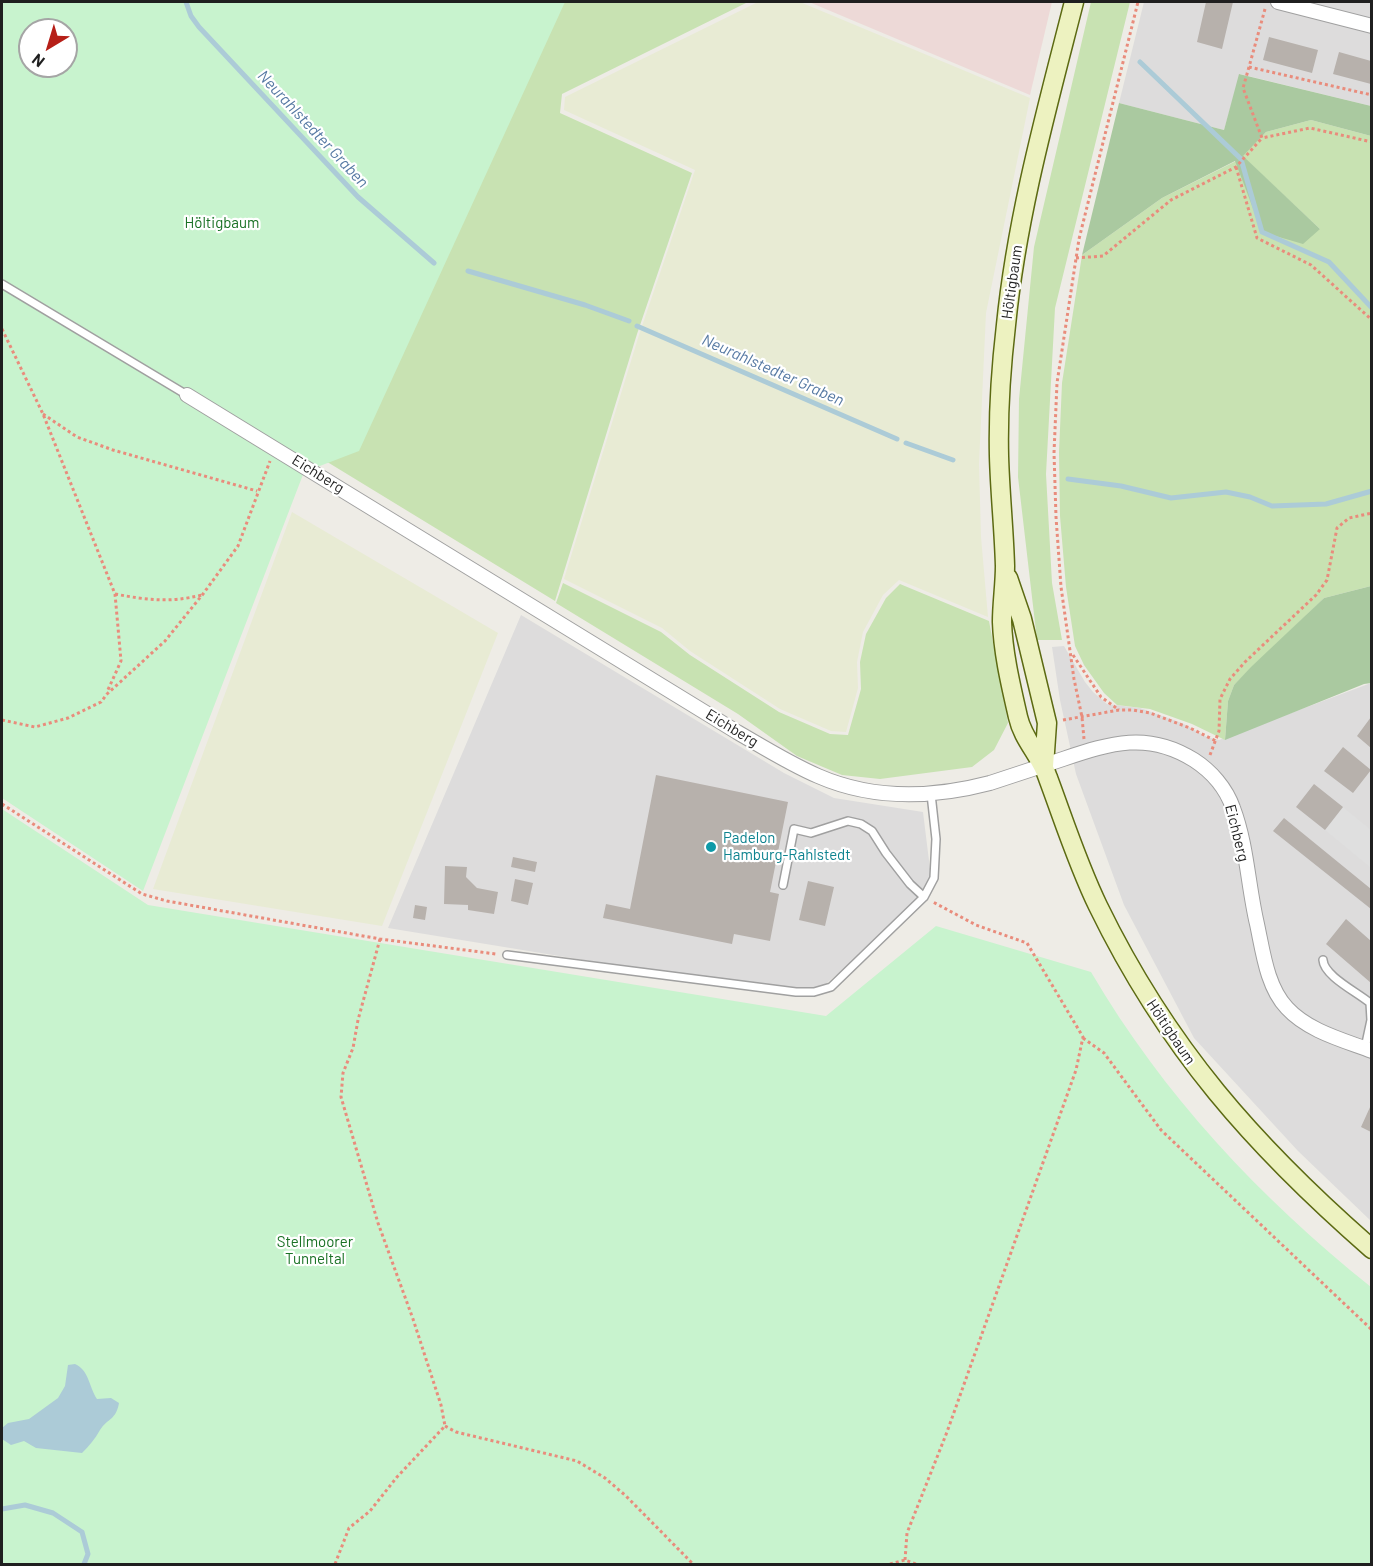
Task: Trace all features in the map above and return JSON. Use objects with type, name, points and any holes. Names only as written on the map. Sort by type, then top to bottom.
[{"type":"main road","name":"Höltigbaum","points":[[1074,2],[1025,204],[1006,325],[999,451],[1005,568],[1002,625],[1021,730],[1044,765],[1073,847],[1098,905],[1137,981],[1177,1042],[1221,1100],[1266,1150],[1371,1249]]},
{"type":"main road","name":"Höltigbaum","points":[[1005,568],[1022,619],[1047,723],[1044,765]]},
{"type":"street","points":[[1278,2],[1371,26]]},
{"type":"street","name":"Eichberg","points":[[187,395],[788,762],[819,777],[861,789],[904,795],[931,794],[970,789],[1112,744],[1129,742],[1156,744],[1181,753],[1211,774],[1230,799],[1238,821],[1251,897],[1274,990],[1298,1018],[1318,1030],[1368,1050]]},
{"type":"lane","name":"Eichberg","points":[[2,284],[187,395]]},
{"type":"lane","points":[[507,955],[796,992],[814,992],[831,987],[924,897],[934,878],[936,839],[931,794]]},
{"type":"lane","points":[[783,885],[794,829],[811,834],[848,821],[861,824],[872,831],[910,884],[924,897]]},
{"type":"lane","points":[[1323,960],[1323,966],[1330,975],[1371,1003],[1368,1050]]},
{"type":"path","points":[[1084,752],[1082,717],[1074,679],[1061,587],[1054,453],[1057,383],[1079,239],[1138,2]]},
{"type":"path","points":[[1262,138],[1243,88],[1262,16],[1269,2]]},
{"type":"path","points":[[1249,67],[1371,95]]},
{"type":"path","points":[[1076,258],[1103,256],[1170,200],[1236,167],[1262,138],[1310,128],[1371,142]]},
{"type":"path","points":[[1236,167],[1257,238],[1311,265],[1371,320]]},
{"type":"path","points":[[2,329],[43,414],[115,594],[121,661],[107,694]]},
{"type":"path","points":[[43,414],[77,437],[113,450],[257,491]]},
{"type":"path","points":[[2,720],[35,727],[68,718],[101,702],[165,641],[238,546],[257,491],[271,460]]},
{"type":"path","points":[[1047,723],[1119,710],[1150,713],[1190,728],[1216,741],[1221,699],[1230,679],[1316,595],[1327,580],[1337,528],[1349,518],[1371,513]]},
{"type":"path","points":[[115,594],[150,601],[180,600],[203,594]]},
{"type":"path","points":[[1071,652],[1101,697],[1119,710]]},
{"type":"path","points":[[2,804],[142,894],[167,901],[380,939],[507,955]]},
{"type":"path","points":[[924,897],[976,925],[1027,943],[1083,1037],[1104,1053],[1161,1130],[1371,1330]]},
{"type":"path","points":[[380,939],[358,1020],[353,1048],[343,1073],[341,1097],[378,1223],[413,1319],[441,1405],[445,1426]]},
{"type":"path","points":[[905,1560],[907,1533],[1077,1070],[1083,1037]]},
{"type":"path","points":[[335,1564],[349,1528],[370,1511],[397,1477],[445,1426]]},
{"type":"path","points":[[445,1426],[456,1432],[577,1461],[605,1478],[626,1496],[693,1564]]},
{"type":"path","points":[[890,1564],[905,1560],[916,1564]]},
{"type":"shaded area","points":[[809,2],[1052,2],[1030,95]]},
{"type":"shaded area","points":[[1144,2],[1371,2],[1371,106],[1240,74],[1224,130],[1119,103]]},
{"type":"shaded area","points":[[521,615],[784,773],[834,798],[923,812],[931,877],[918,906],[810,997],[388,928]]},
{"type":"shaded area","points":[[1064,646],[1085,682],[1107,704],[1140,708],[1182,723],[1207,737],[1219,740],[1371,683],[1371,1221],[1298,1151],[1194,1038],[1124,905],[1076,774],[1060,700],[1052,647]]},
{"type":"shaded area","points":[[1343,807],[1371,830],[1371,868],[1325,830]]},
{"type":"green space","points":[[2,2],[748,2],[562,94],[560,113],[692,173],[637,334],[555,601],[288,438],[87,325],[22,78],[78,78],[78,18],[18,18],[18,63]]},
{"type":"green space","name":"Höltigbaum","points":[[2,2],[565,2],[359,451],[304,472],[143,891],[2,798]]},
{"type":"green space","points":[[758,2],[800,2],[1030,98],[986,313],[979,464],[981,537],[988,617],[899,580],[883,595],[863,632],[857,662],[858,688],[846,732],[831,731],[780,709],[690,651],[662,628],[564,579],[639,335],[695,170],[564,110],[565,97]]},
{"type":"green space","points":[[1091,2],[1130,2],[1055,308],[1046,474],[1052,583],[1062,640],[1037,640],[1018,477],[1019,399],[1034,247]]},
{"type":"green space","points":[[1239,74],[1371,106],[1371,136],[1311,120],[1266,132],[1243,156],[1320,229],[1303,244],[1262,232],[1235,161],[1162,198],[1082,255],[1119,103],[1224,130]]},
{"type":"green space","points":[[1311,120],[1371,136],[1371,586],[1324,598],[1234,685],[1228,701],[1225,740],[1192,724],[1150,709],[1117,705],[1104,693],[1084,665],[1075,646],[1066,587],[1060,516],[1059,452],[1062,383],[1082,255],[1162,198],[1236,161],[1262,232],[1320,229],[1242,156],[1266,132]]},
{"type":"green space","points":[[292,512],[498,633],[382,926],[153,889]]},
{"type":"green space","points":[[563,583],[661,632],[690,655],[779,712],[830,734],[848,735],[861,689],[860,662],[866,634],[886,598],[900,584],[989,621],[1008,723],[994,750],[972,767],[880,779],[842,775],[797,756],[738,714],[556,603]]},
{"type":"green space","points":[[1371,586],[1371,683],[1225,740],[1228,701],[1234,685],[1251,667],[1324,598]]},
{"type":"green space","name":"Stellmoorer Tunneltal","points":[[2,809],[148,905],[826,1016],[936,926],[1091,972],[1150,1061],[1216,1142],[1291,1218],[1371,1287],[1371,1564],[2,1564]]},
{"type":"water","points":[[75,1364],[83,1370],[97,1399],[111,1398],[119,1403],[114,1416],[103,1426],[85,1450],[82,1453],[36,1448],[24,1441],[11,1445],[2,1439],[2,1428],[8,1423],[29,1419],[58,1398],[65,1386],[68,1365]]},
{"type":"building","points":[[1206,2],[1233,2],[1222,49],[1197,42]]},
{"type":"building","points":[[1269,37],[1318,50],[1312,73],[1263,60]]},
{"type":"building","points":[[1339,52],[1371,61],[1371,84],[1333,74]]},
{"type":"building","points":[[1371,717],[1371,748],[1357,736]]},
{"type":"building","points":[[1343,747],[1371,770],[1353,793],[1324,771]]},
{"type":"building","name":"Padelon Hamburg-Rahlstedt","points":[[656,775],[788,802],[770,892],[779,894],[770,941],[734,934],[732,944],[603,918],[606,904],[630,909]]},
{"type":"building","points":[[1314,784],[1343,807],[1325,830],[1296,807]]},
{"type":"building","points":[[1284,818],[1371,889],[1371,909],[1273,831]]},
{"type":"building","points":[[513,857],[537,862],[535,872],[511,867]]},
{"type":"building","points":[[445,866],[467,867],[466,877],[477,888],[498,892],[494,914],[468,910],[468,905],[444,904]]},
{"type":"building","points":[[515,879],[533,883],[528,905],[511,901]]},
{"type":"building","points":[[808,881],[834,887],[825,926],[799,920]]},
{"type":"building","points":[[415,905],[427,907],[425,920],[413,918]]},
{"type":"building","points":[[1346,919],[1371,941],[1371,983],[1326,944]]},
{"type":"building","points":[[1371,1105],[1371,1132],[1361,1127]]},
{"type":"waterway","name":"Neurahlstedter Graben","points":[[186,2],[191,16],[199,27],[358,197],[434,263]]},
{"type":"waterway","points":[[1140,62],[1241,159],[1262,232],[1329,262],[1372,308]]},
{"type":"waterway","name":"Neurahlstedter Graben","points":[[468,271],[585,305],[629,321]]},
{"type":"waterway","name":"Neurahlstedter Graben","points":[[637,326],[897,439]]},
{"type":"waterway","name":"Neurahlstedter Graben","points":[[906,443],[953,460]]},
{"type":"waterway","points":[[1068,479],[1121,486],[1171,498],[1226,492],[1250,497],[1272,506],[1326,504],[1372,491]]},
{"type":"waterway","points":[[2,1509],[25,1505],[53,1513],[82,1532],[88,1554],[84,1564]]},
{"type":"place","name":"Padelon Hamburg-Rahlstedt","points":[[711,847]]}]
